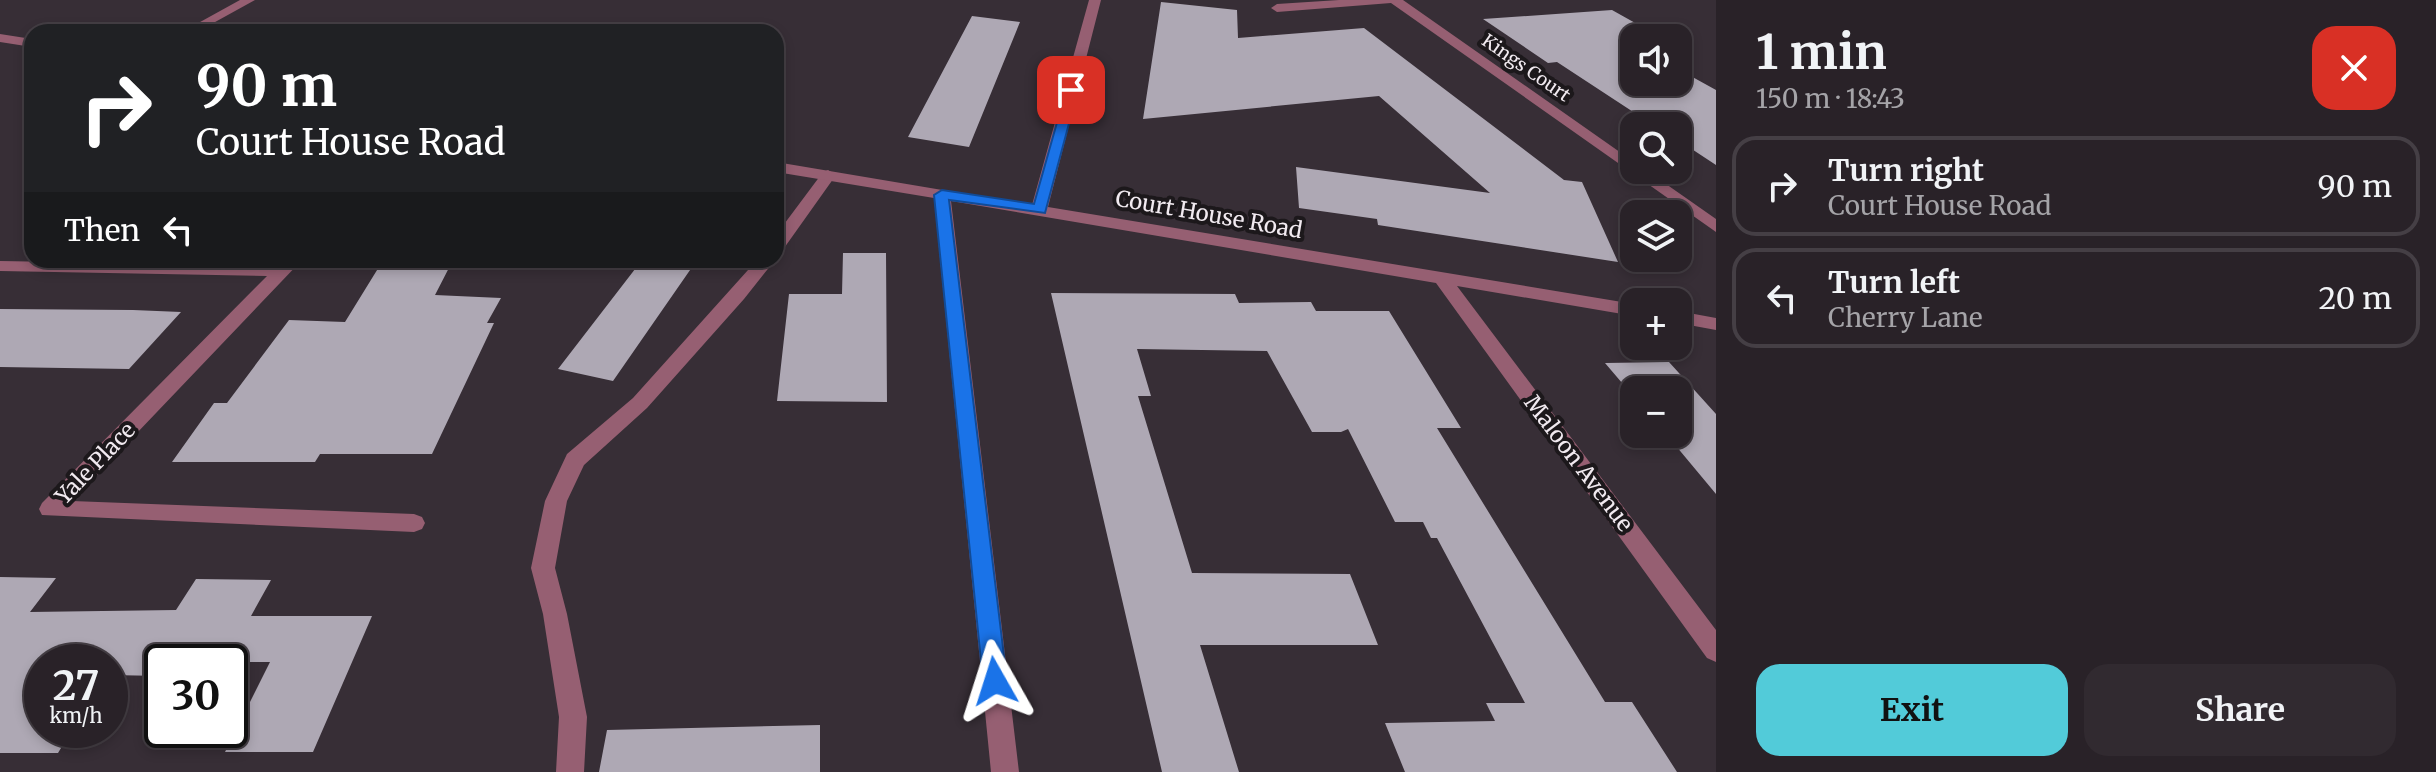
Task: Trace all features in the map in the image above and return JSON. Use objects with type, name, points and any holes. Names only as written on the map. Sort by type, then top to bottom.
[{"type":"street","points":[[203,24],[249,0]]},
{"type":"street","points":[[1039,210],[1095,0]]},
{"type":"street","points":[[1277,8],[1388,0]]},
{"type":"street","name":"Kings Court","points":[[1395,0],[1620,158]]},
{"type":"street","points":[[0,38],[24,42]]},
{"type":"street","name":"Court House Road","points":[[784,168],[1620,308]]},
{"type":"street","points":[[784,236],[828,175]]},
{"type":"street","name":"Kings Court","points":[[1656,184],[1716,227]]},
{"type":"street","points":[[942,195],[1005,772]]},
{"type":"street","points":[[0,266],[24,266]]},
{"type":"street","name":"Yale Place","points":[[285,268],[50,509],[414,523]]},
{"type":"street","points":[[570,772],[573,717],[555,614],[543,568],[556,501],[575,460],[640,403],[760,268]]},
{"type":"street","name":"Maloon Avenue","points":[[1441,277],[1716,650]]},
{"type":"street","points":[[1692,320],[1716,324]]},
{"type":"building","points":[[1161,2],[1237,10],[1238,38],[1364,28],[1564,180],[1582,182],[1618,262],[1378,225],[1377,219],[1299,208],[1296,167],[1490,193],[1379,96],[1143,119]]},
{"type":"building","points":[[1612,10],[1637,24],[1620,24],[1620,96],[1692,96],[1692,77],[1716,90],[1716,165],[1692,149],[1692,112],[1633,112],[1557,62],[1548,63],[1483,19]]},
{"type":"building","points":[[972,16],[1020,22],[969,147],[908,137]]},
{"type":"building","points":[[843,253],[886,253],[887,402],[777,401],[789,294],[842,294]]},
{"type":"building","points":[[378,268],[449,268],[435,295],[501,298],[487,323],[494,323],[432,454],[320,454],[315,462],[172,462],[214,403],[227,403],[289,320],[345,322]]},
{"type":"building","points":[[636,268],[691,268],[613,381],[558,369]]},
{"type":"building","points":[[1051,293],[1235,294],[1239,303],[1311,302],[1316,311],[1389,311],[1461,428],[1437,428],[1605,702],[1632,702],[1677,772],[1405,772],[1385,723],[1495,721],[1486,703],[1525,703],[1437,538],[1431,538],[1423,522],[1395,522],[1348,429],[1341,432],[1312,432],[1267,351],[1137,349],[1151,396],[1138,396],[1192,573],[1350,574],[1378,645],[1200,645],[1239,772],[1162,772]]},
{"type":"building","points":[[0,309],[181,312],[129,369],[0,367]]},
{"type":"building","points":[[1669,362],[1682,376],[1620,376],[1620,381],[1605,363]]},
{"type":"building","points":[[1692,387],[1716,414],[1716,494],[1678,448],[1692,448]]},
{"type":"building","points":[[0,577],[56,578],[30,612],[176,610],[196,579],[271,580],[251,616],[372,616],[313,752],[225,752],[227,748],[248,748],[248,706],[270,662],[248,662],[248,644],[144,644],[144,676],[128,675],[128,644],[24,644],[24,748],[61,748],[58,753],[0,753]]},
{"type":"building","points":[[820,725],[820,772],[599,772],[607,730]]},
{"type":"route","points":[[995,681],[942,195],[1039,210],[1071,90]]}]
